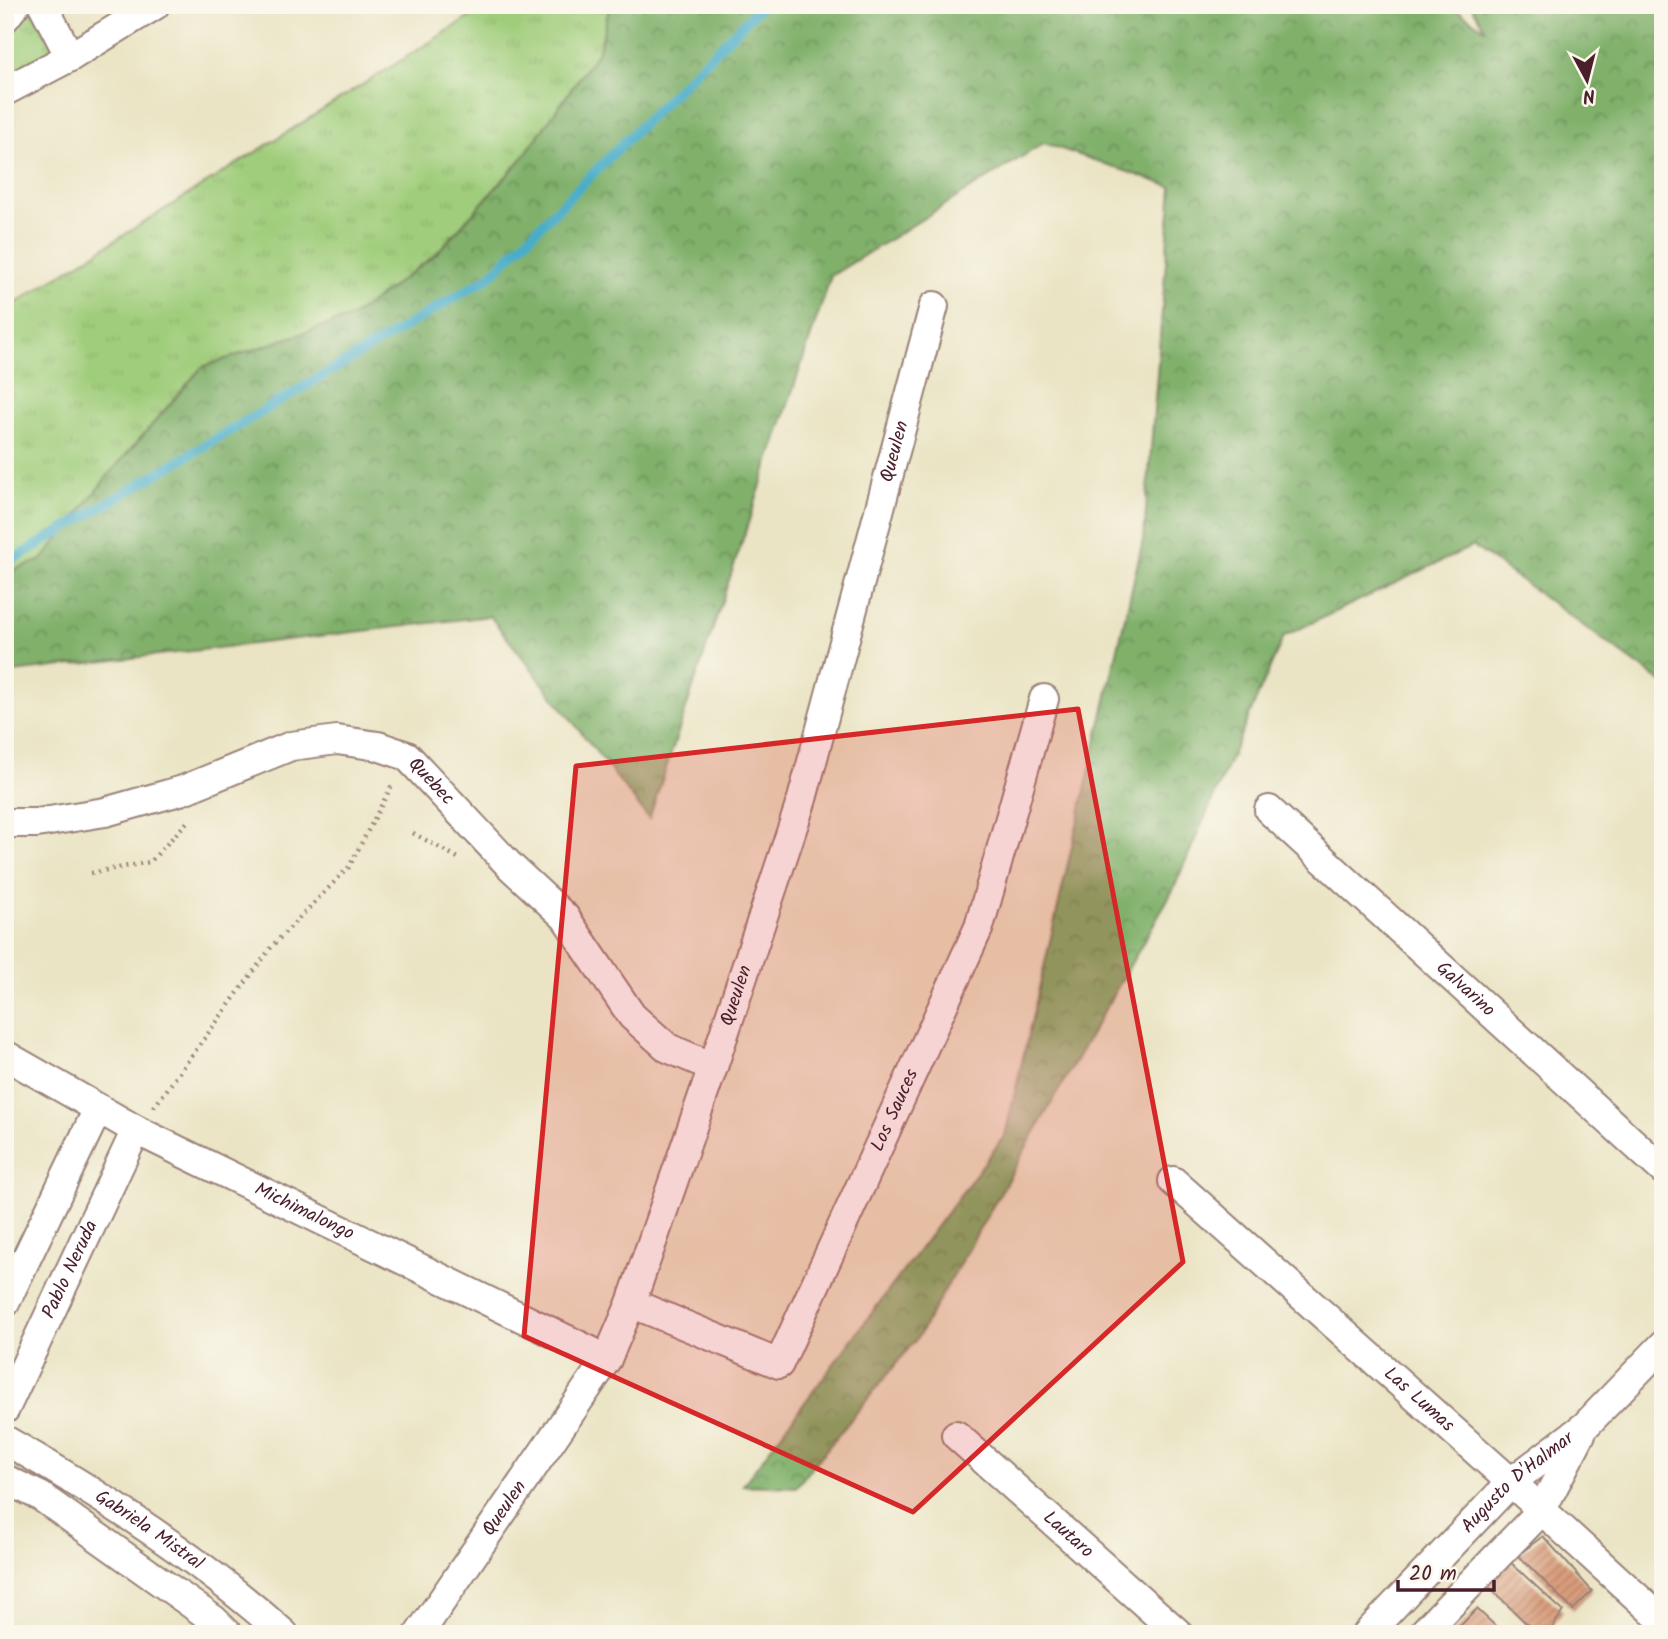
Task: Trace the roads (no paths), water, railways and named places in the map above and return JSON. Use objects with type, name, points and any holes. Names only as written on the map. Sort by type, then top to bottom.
[{"type":"street","points":[[5,19],[15,5]]},
{"type":"street","points":[[43,5],[70,57]]},
{"type":"street","points":[[5,91],[70,57],[155,5]]},
{"type":"street","name":"Queulen","points":[[419,1634],[607,1359],[631,1303],[803,799],[934,306]]},
{"type":"street","name":"Los Sauces","points":[[631,1303],[779,1364],[979,927],[1044,699]]},
{"type":"street","name":"Quebec","points":[[5,823],[37,823],[106,812],[183,790],[291,746],[337,740],[378,746],[407,756],[510,866],[565,917],[632,1016],[668,1048],[713,1067]]},
{"type":"street","name":"Galvarino","points":[[1269,810],[1663,1170]]},
{"type":"street","name":"Michimalongo","points":[[5,1055],[136,1130],[607,1359]]},
{"type":"street","points":[[5,1303],[97,1109]]},
{"type":"street","name":"Pablo Neruda","points":[[5,1409],[136,1130]]},
{"type":"street","name":"Las Lumas","points":[[1173,1181],[1663,1620]]},
{"type":"street","name":"Augusto D'Halmar","points":[[1367,1634],[1511,1482],[1585,1426],[1663,1345]]},
{"type":"street","name":"Augusto D'Halmar","points":[[1422,1634],[1541,1511],[1585,1426]]},
{"type":"street","name":"Lautaro","points":[[957,1435],[1179,1634]]},
{"type":"street","name":"Gabriela Mistral","points":[[5,1440],[48,1464],[197,1563],[284,1634]]},
{"type":"street","name":"Gabriela Mistral","points":[[5,1479],[40,1496],[214,1620],[228,1634]]},
{"type":"waterway","points":[[5,564],[489,277],[762,5]]}]
